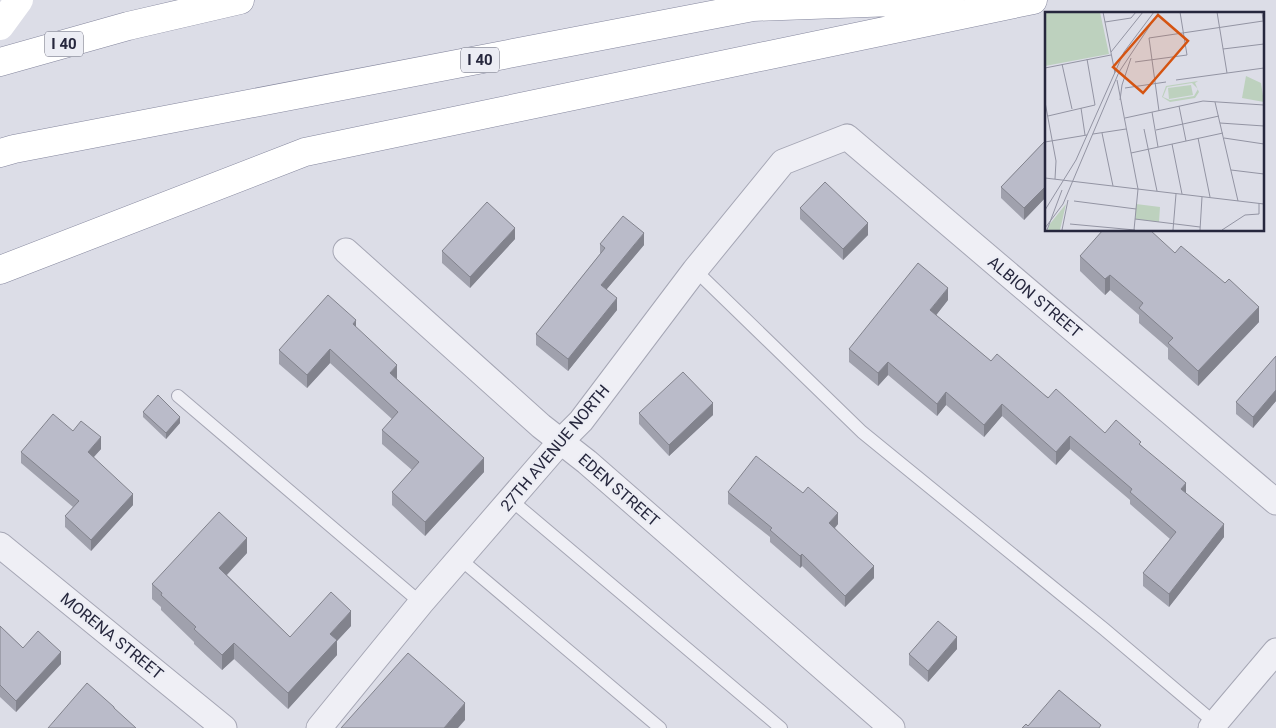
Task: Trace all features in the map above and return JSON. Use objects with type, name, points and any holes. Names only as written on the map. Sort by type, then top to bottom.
[{"type":"main road","points":[[0,26],[20,0]]},
{"type":"main road","name":"I 40","points":[[0,62],[128,26],[240,0]]},
{"type":"main road","name":"I 40","points":[[7,151],[753,7],[950,0]]},
{"type":"main road","points":[[0,270],[305,152],[1033,0]]},
{"type":"street","name":"ALBION STREET","points":[[783,162],[847,136],[1276,502]]},
{"type":"street","name":"27TH AVENUE NORTH","points":[[319,728],[421,603],[561,441],[581,421],[695,270],[783,162]]},
{"type":"street","name":"EDEN STREET","points":[[346,251],[534,419],[587,462],[892,728]]},
{"type":"street","name":"MORENA STREET","points":[[0,545],[224,728]]},
{"type":"street","points":[[1213,725],[1276,651]]},
{"type":"lane","points":[[695,270],[862,432],[1104,629],[1213,725]]},
{"type":"lane","points":[[178,396],[421,603]]},
{"type":"lane","points":[[511,500],[781,728]]},
{"type":"lane","points":[[460,559],[660,728]]},
{"type":"building","points":[[1045,141],[1045,187],[1024,208],[1001,187]]},
{"type":"building","points":[[825,182],[868,223],[843,249],[800,208]]},
{"type":"building","points":[[487,202],[515,228],[470,277],[442,251]]},
{"type":"building","points":[[623,216],[644,233],[601,285],[617,298],[568,359],[536,334],[605,248],[600,244]]},
{"type":"building","points":[[1102,231],[1151,231],[1175,253],[1181,246],[1225,283],[1229,279],[1259,307],[1198,371],[1168,343],[1173,338],[1139,308],[1143,303],[1110,275],[1105,279],[1080,256]]},
{"type":"building","points":[[918,263],[948,288],[930,310],[991,361],[997,354],[1048,398],[1056,389],[1105,433],[1116,420],[1141,442],[1139,444],[1186,483],[1181,489],[1224,524],[1169,594],[1143,573],[1176,532],[1130,492],[1132,489],[1070,436],[1056,452],[1002,404],[984,425],[946,392],[937,404],[888,362],[878,373],[849,349]]},
{"type":"building","points":[[328,295],[356,320],[353,324],[397,365],[390,373],[484,458],[425,522],[392,492],[419,462],[382,430],[398,412],[330,349],[307,375],[279,350]]},
{"type":"building","points":[[1276,356],[1276,390],[1253,417],[1236,402]]},
{"type":"building","points":[[683,372],[713,403],[669,445],[639,413]]},
{"type":"building","points":[[158,395],[180,417],[166,433],[143,412]]},
{"type":"building","points":[[53,414],[73,431],[81,421],[101,437],[88,452],[133,494],[91,540],[65,516],[79,501],[21,452]]},
{"type":"building","points":[[756,456],[803,493],[808,487],[838,513],[829,523],[874,566],[845,596],[802,554],[800,556],[770,530],[772,528],[728,492]]},
{"type":"building","points":[[219,512],[247,538],[219,568],[290,637],[331,592],[351,611],[330,634],[337,640],[288,693],[234,643],[222,655],[194,629],[196,627],[161,595],[162,593],[152,584]]},
{"type":"building","points":[[938,621],[957,637],[928,671],[909,654]]},
{"type":"building","points":[[0,626],[23,648],[38,631],[61,652],[16,701],[0,685]]},
{"type":"building","points":[[408,653],[465,703],[444,728],[341,728]]},
{"type":"building","points":[[87,683],[114,707],[136,728],[48,728]]},
{"type":"building","points":[[1059,690],[1101,725],[1099,728],[1022,728],[1026,724],[1028,726]]}]
